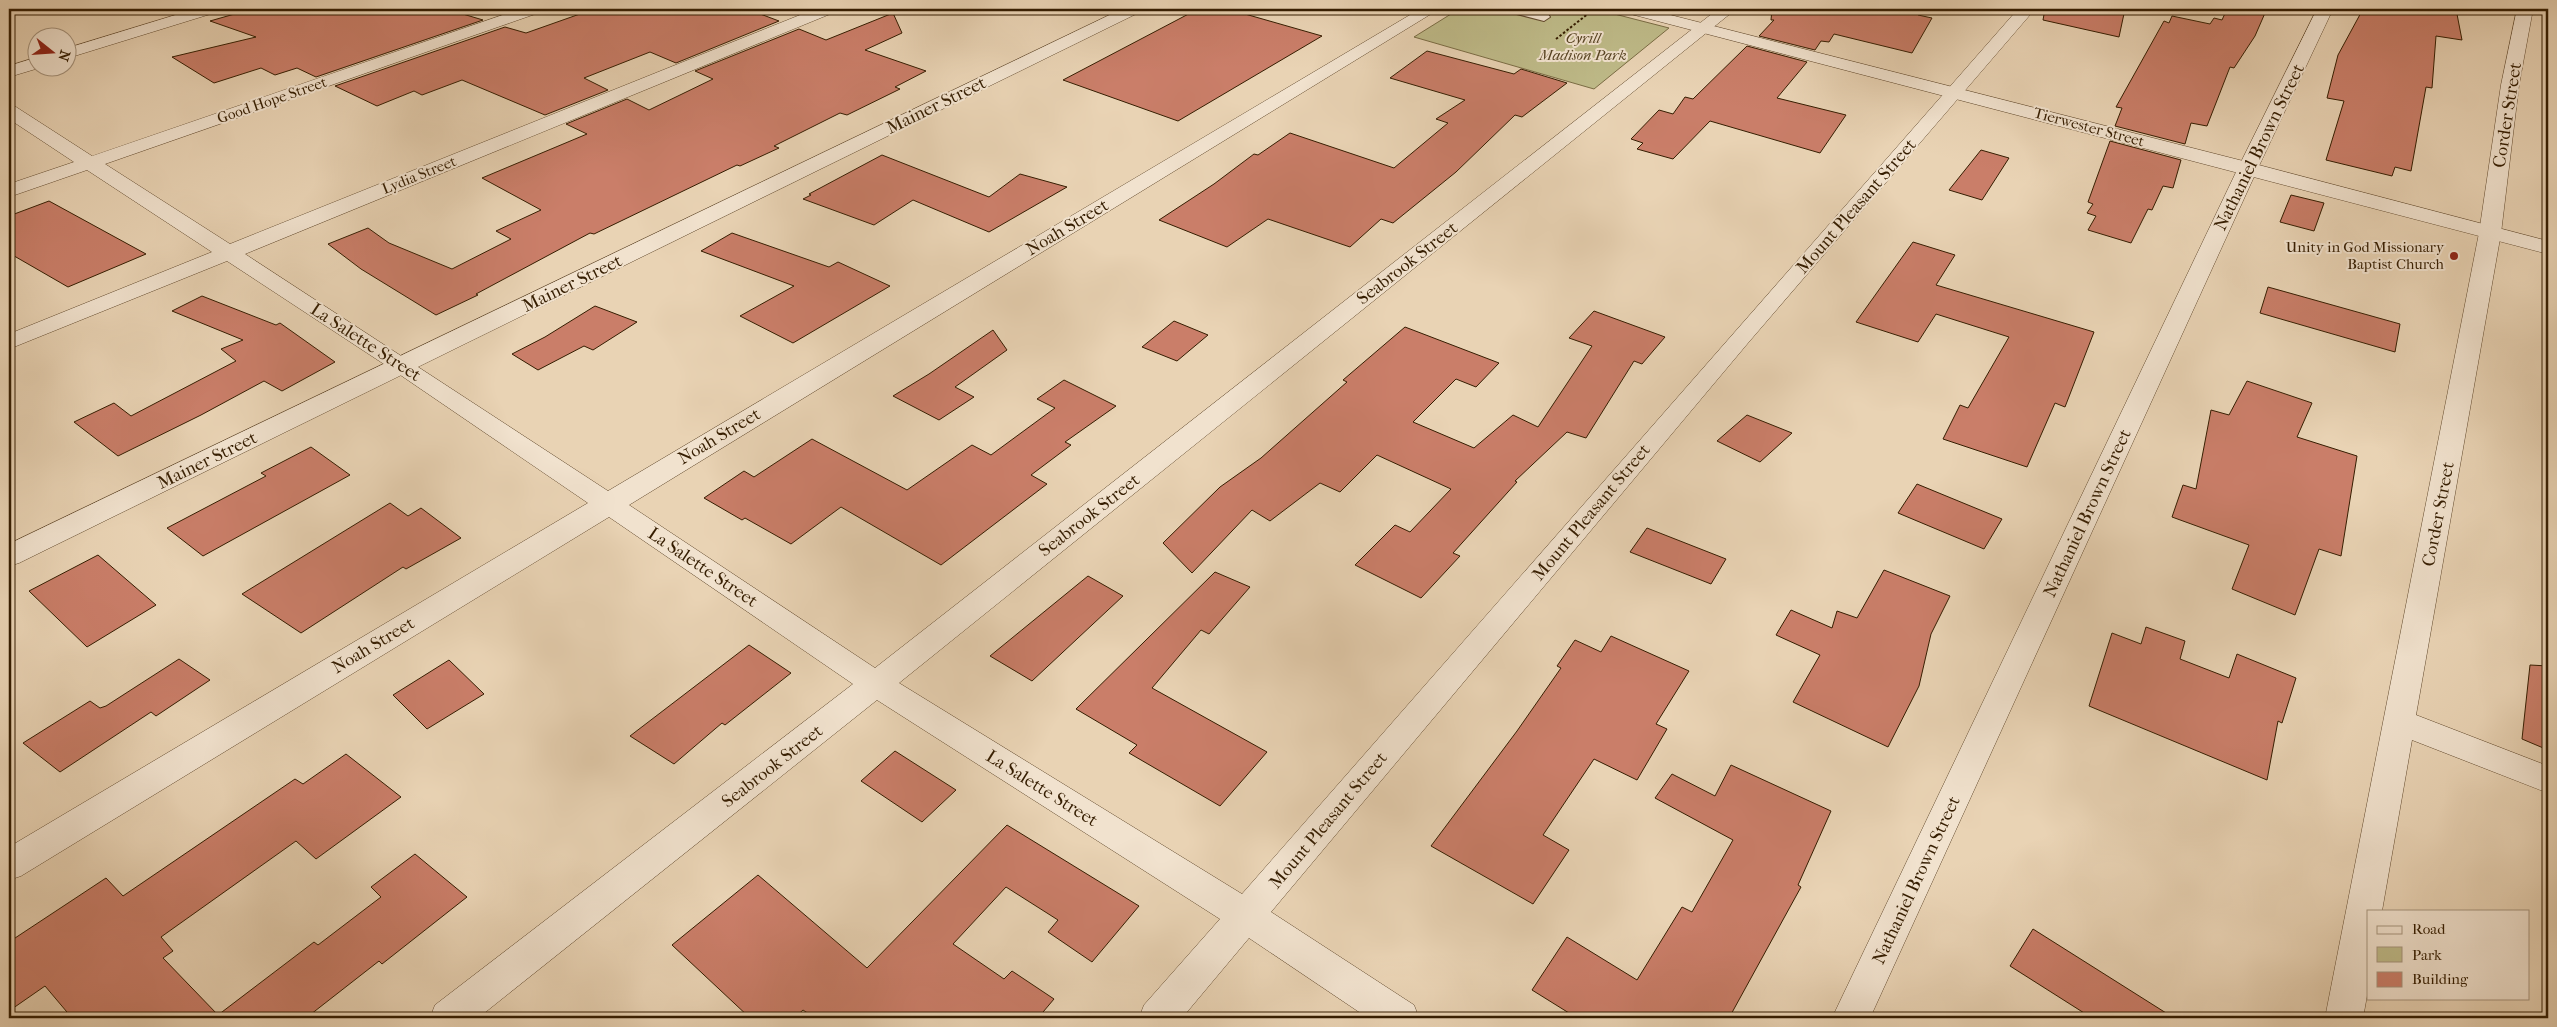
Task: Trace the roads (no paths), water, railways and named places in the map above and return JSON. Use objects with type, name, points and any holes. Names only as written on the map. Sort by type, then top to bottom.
[{"type":"street","points":[[78,49],[211,9]]},
{"type":"street","name":"Good Hope Street","points":[[9,191],[535,9]]},
{"type":"street","name":"Lydia Street","points":[[9,342],[829,9]]},
{"type":"street","name":"Mainer Street","points":[[9,556],[1134,9]]},
{"type":"street","name":"Noah Street","points":[[9,865],[607,503],[1432,9]]},
{"type":"street","name":"Tierwester Street","points":[[1629,9],[2248,168],[2548,248]]},
{"type":"street","name":"Seabrook Street","points":[[449,1018],[876,684],[1728,9]]},
{"type":"street","name":"Mount Pleasant Street","points":[[1158,1018],[1733,346],[2027,9]]},
{"type":"street","name":"Nathaniel Brown Street","points":[[1851,1018],[2248,168],[2325,9]]},
{"type":"street","name":"Corder Street","points":[[2344,1018],[2490,233],[2510,85],[2525,9]]},
{"type":"street","points":[[9,72],[28,65]]},
{"type":"street","name":"La Salette Street","points":[[9,111],[88,164],[402,365],[876,684],[1246,916],[1400,1018]]},
{"type":"street","points":[[2400,721],[2548,780]]},
{"type":"lane","points":[[1513,9],[1544,17]]},
{"type":"place","name":"Unity in God Missionary Baptist Church","points":[[2454,256]]},
{"type":"park label","name":"Cyrill Madison Park","points":[[1583,46]]}]
